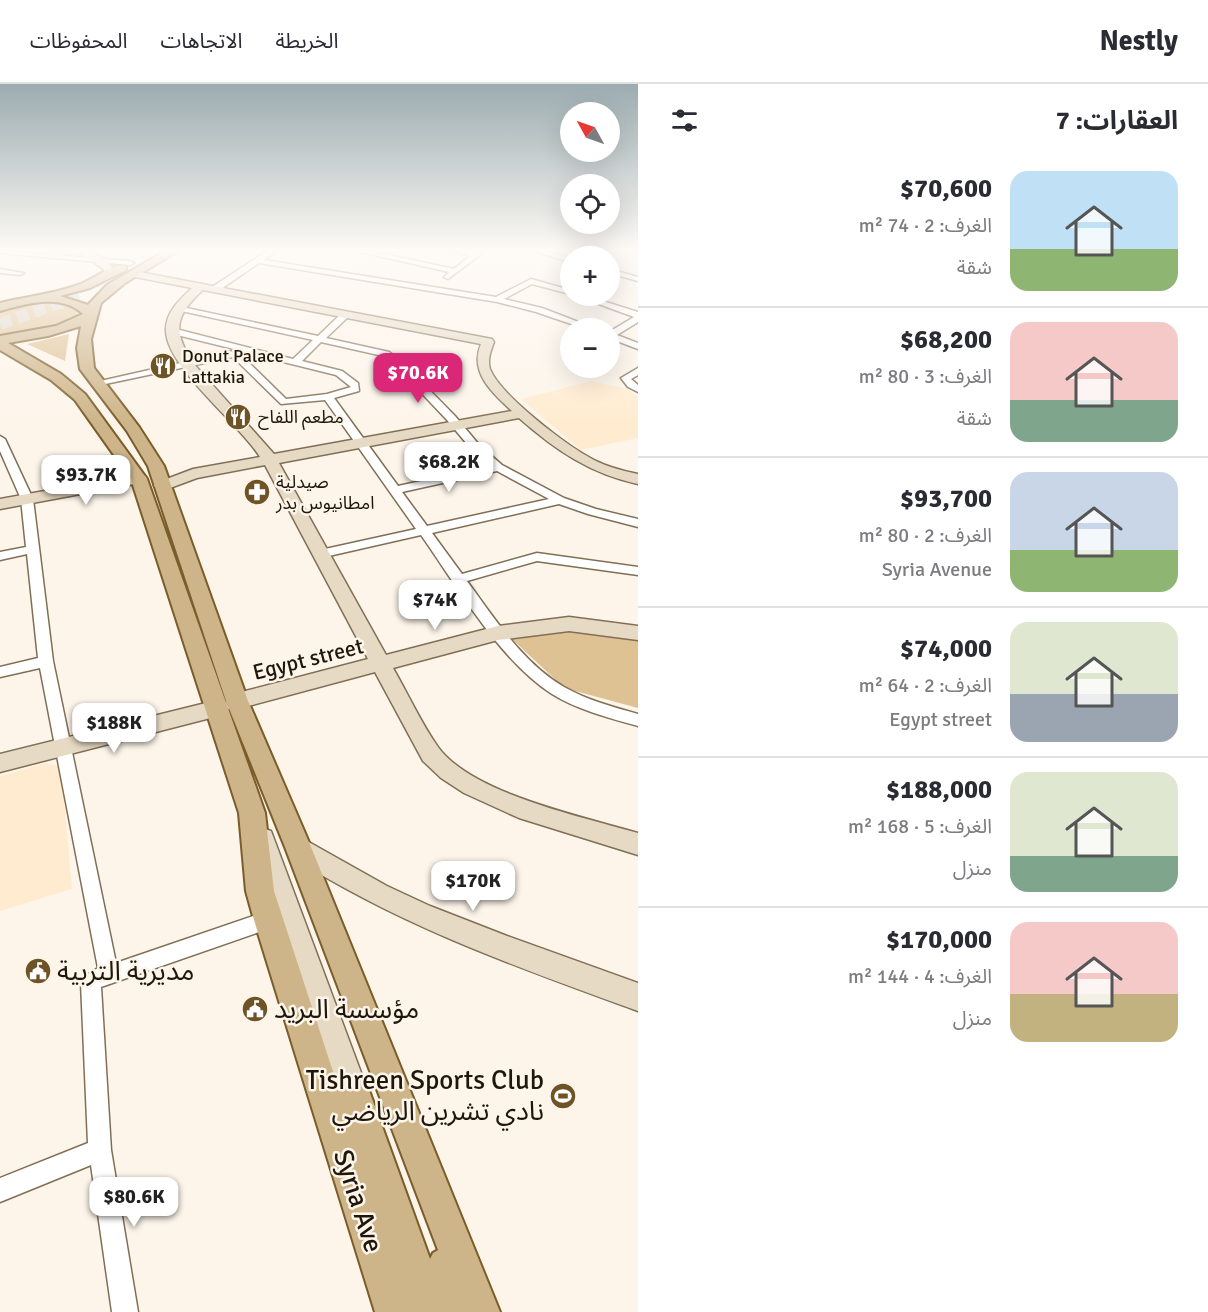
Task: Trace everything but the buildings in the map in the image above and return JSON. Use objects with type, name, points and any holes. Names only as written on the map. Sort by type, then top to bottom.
[{"type":"main road","points":[[85,308],[90,315],[83,347],[87,369],[135,430],[156,466],[227,705],[264,804]]},
{"type":"main road","points":[[3,345],[83,321],[94,308]]},
{"type":"main road","points":[[3,345],[62,368],[87,369]]},
{"type":"main road","points":[[62,368],[139,479],[264,804],[298,847],[481,1312]]},
{"type":"main road","name":"Syria Ave","points":[[264,804],[259,882],[268,920],[394,1312]]},
{"type":"main road","points":[[367,1090],[430,1312]]},
{"type":"main road","points":[[367,1090],[463,1312]]},
{"type":"street","points":[[180,308],[175,316],[172,331],[177,348],[188,365],[267,456],[431,755],[455,777],[477,789],[527,809],[638,844]]},
{"type":"street","points":[[181,308],[390,356],[476,448],[498,467],[537,490],[560,500],[592,512],[638,523]]},
{"type":"street","points":[[313,308],[488,342]]},
{"type":"street","points":[[329,308],[481,336],[488,342]]},
{"type":"street","points":[[532,308],[562,318]]},
{"type":"street","points":[[616,308],[638,316]]},
{"type":"street","points":[[294,363],[345,315]]},
{"type":"street","points":[[620,328],[638,316]]},
{"type":"street","points":[[172,331],[339,373],[356,389],[350,393],[328,397],[290,402],[280,400],[235,354]]},
{"type":"street","points":[[620,340],[638,346]]},
{"type":"street","points":[[488,342],[483,357],[487,376],[518,410],[587,462],[638,479]]},
{"type":"street","points":[[99,384],[246,351]]},
{"type":"street","points":[[635,375],[626,378],[627,382],[638,389]]},
{"type":"street","points":[[328,397],[498,633],[522,661],[558,692],[589,706],[638,720]]},
{"type":"street","points":[[156,466],[182,467],[267,456],[518,410]]},
{"type":"street","points":[[0,438],[27,499],[46,661],[65,746],[109,975]]},
{"type":"street","points":[[162,486],[193,474],[267,456]]},
{"type":"street","points":[[394,490],[498,467]]},
{"type":"street","points":[[0,504],[139,479]]},
{"type":"street","points":[[320,554],[560,500]]},
{"type":"street","points":[[0,556],[33,549]]},
{"type":"street","points":[[459,579],[537,557],[638,572]]},
{"type":"street","name":"Egypt street","points":[[0,763],[498,633],[569,624],[638,633]]},
{"type":"street","points":[[0,672],[46,661]]},
{"type":"street","points":[[264,804],[367,1090]]},
{"type":"street","points":[[298,847],[348,879],[433,921],[638,997]]},
{"type":"street","points":[[125,1312],[100,1150],[91,983],[97,978],[268,920]]},
{"type":"street","points":[[0,1190],[100,1150]]},
{"type":"shaded area","points":[[10,308],[76,308],[84,313],[83,316],[48,327],[0,335],[0,311]]},
{"type":"shaded area","points":[[69,334],[65,361],[27,344]]},
{"type":"shaded area","points":[[592,381],[627,389],[638,397],[638,438],[581,450],[521,399]]},
{"type":"shaded area","points":[[564,629],[638,640],[638,708],[564,688],[511,638]]},
{"type":"shaded area","points":[[46,763],[61,767],[72,889],[0,911],[0,776]]},
{"type":"tunnel","points":[[0,324],[44,308]]},
{"type":"place","name":"Donut Palace Lattakia","points":[[163,366]]},
{"type":"place","name":"مطعم اللفاح","points":[[238,417]]},
{"type":"place","name":"صيدلية امطانيوس بدر","points":[[257,492]]},
{"type":"place","name":"مديرية التربية","points":[[38,971]]},
{"type":"place","name":"مؤسسة البريد","points":[[255,1009]]},
{"type":"place","name":"Tishreen Sports Club نادي تشرين الرياضي","points":[[563,1096]]}]
